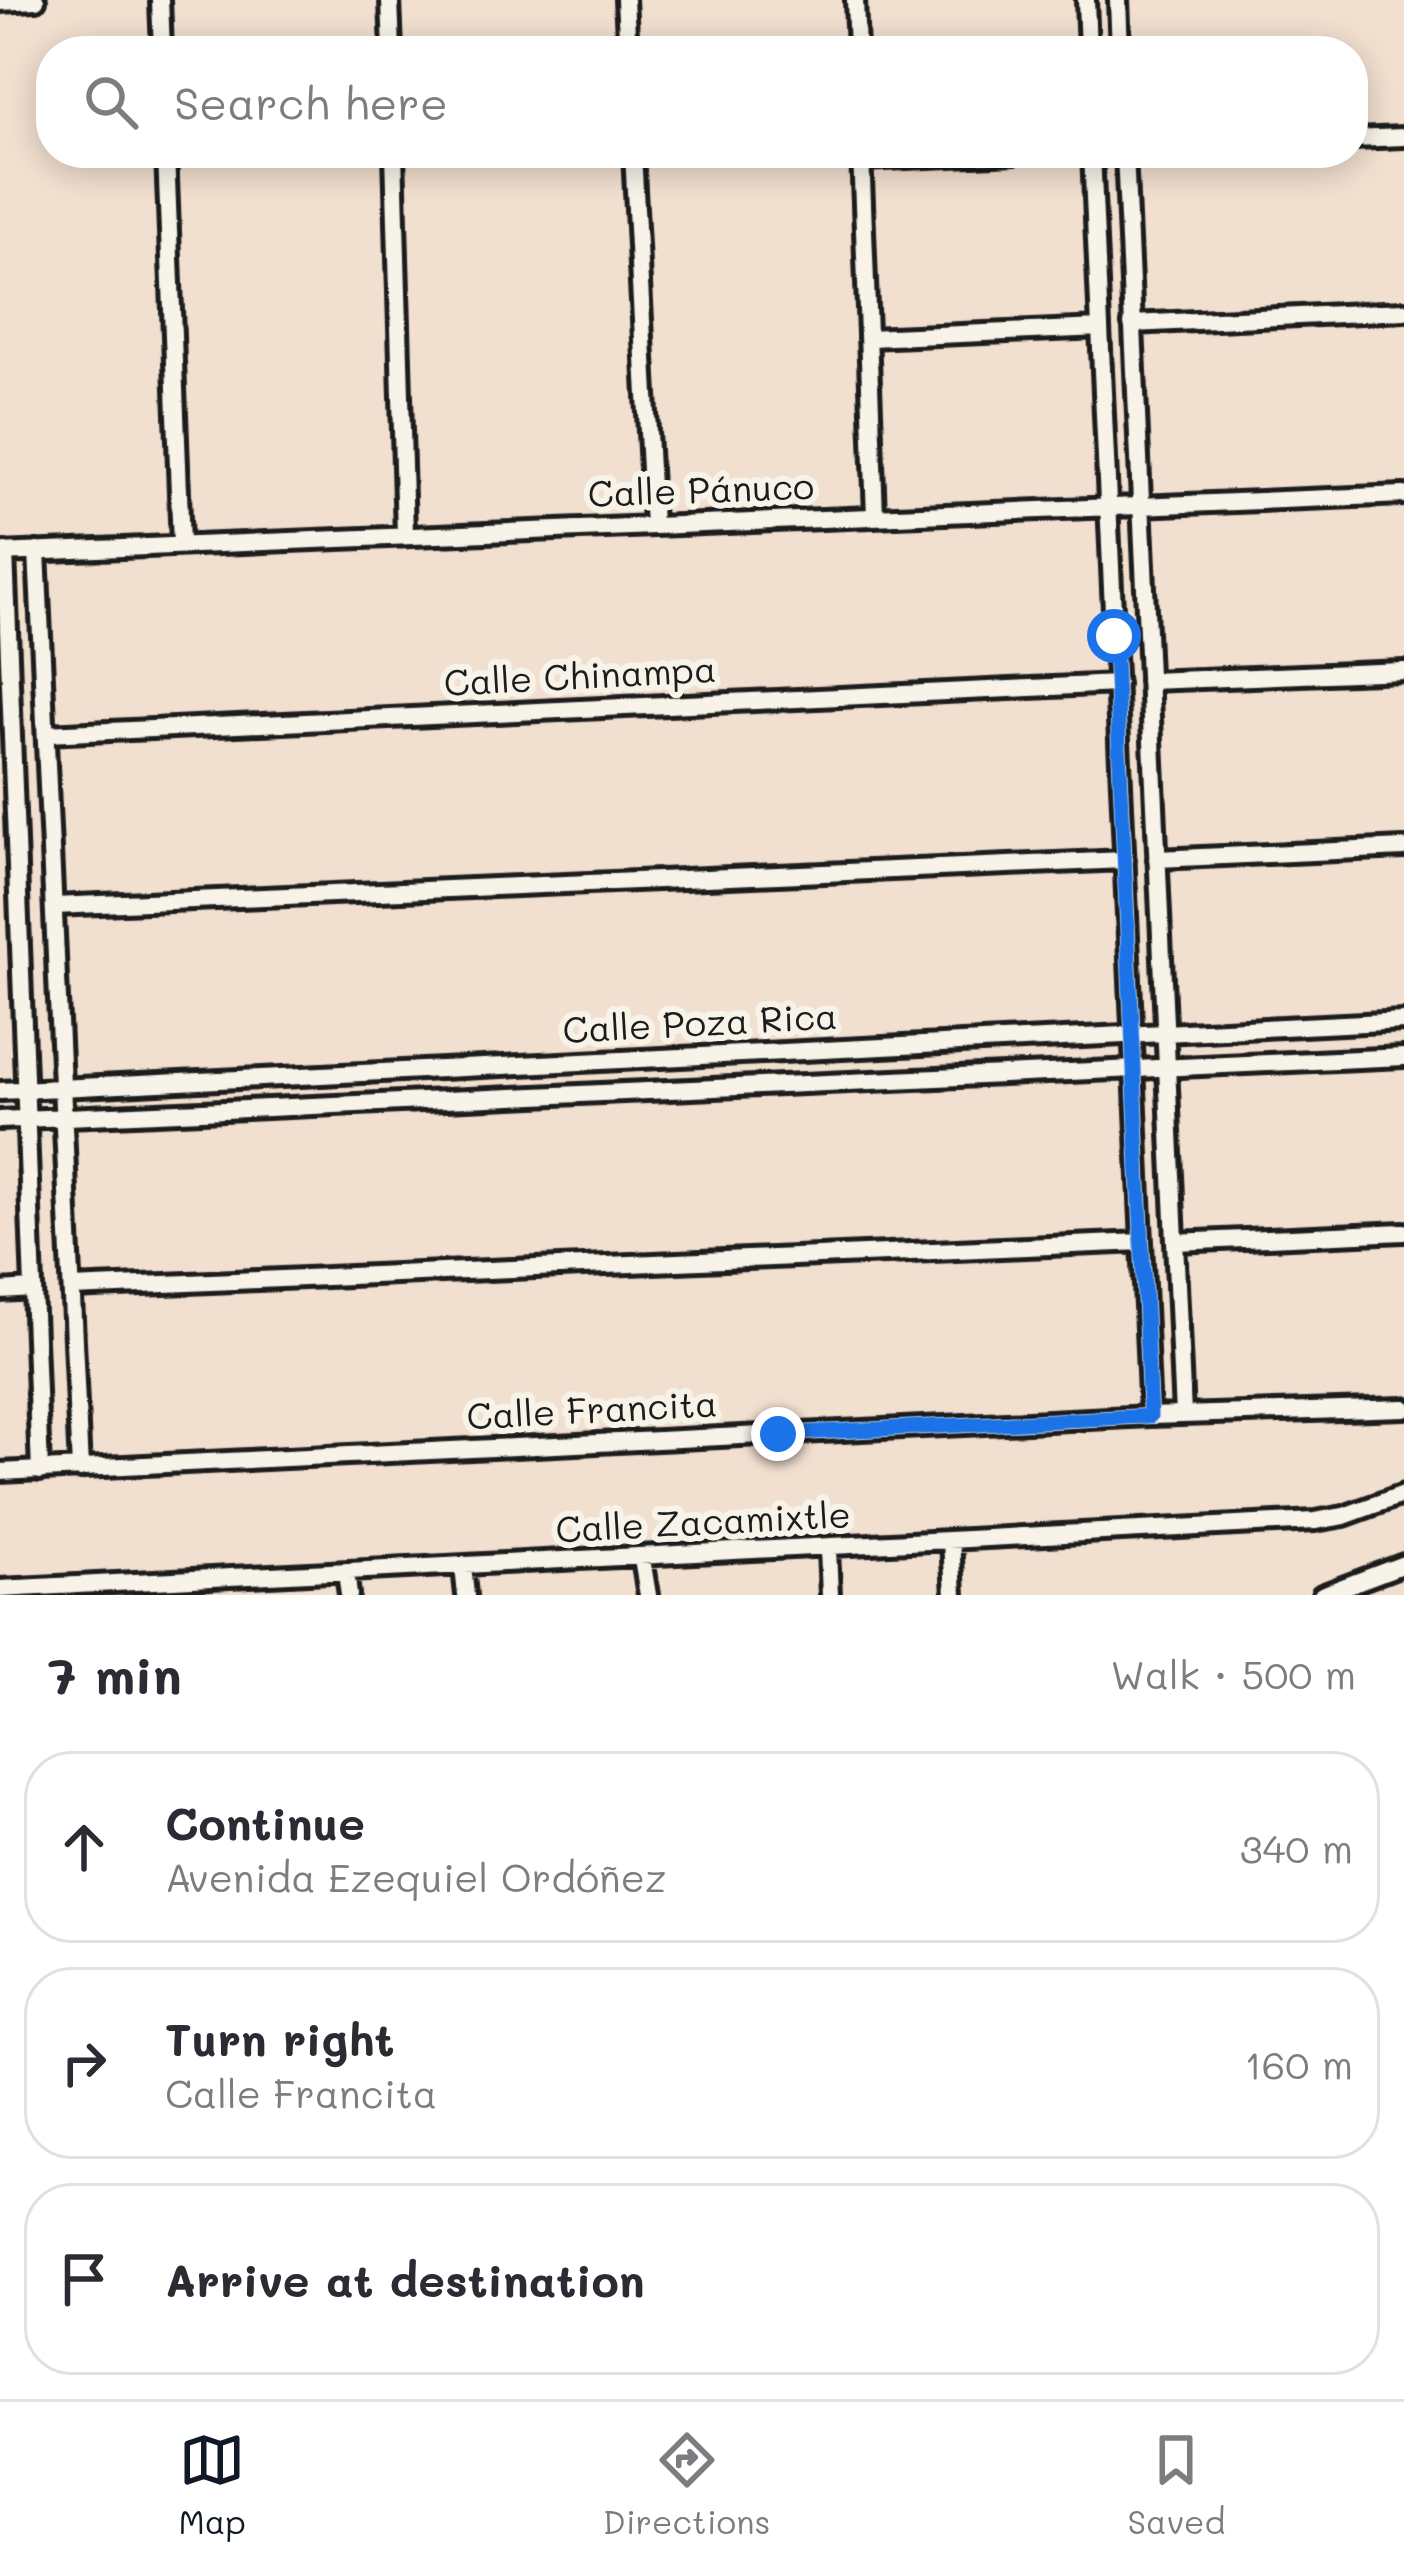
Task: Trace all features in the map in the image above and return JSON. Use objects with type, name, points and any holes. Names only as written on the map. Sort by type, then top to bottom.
[{"type":"street","points":[[0,2],[36,0]]},
{"type":"street","points":[[160,0],[161,36]]},
{"type":"street","points":[[390,0],[391,36]]},
{"type":"street","points":[[625,0],[627,36]]},
{"type":"street","points":[[855,0],[856,36]]},
{"type":"street","points":[[1085,0],[1087,36]]},
{"type":"street","points":[[1118,0],[1119,36]]},
{"type":"street","points":[[1368,138],[1404,136]]},
{"type":"street","points":[[167,168],[181,545]]},
{"type":"street","points":[[394,168],[405,535]]},
{"type":"street","points":[[634,168],[653,525]]},
{"type":"street","points":[[861,168],[875,515]]},
{"type":"street","points":[[1094,168],[1150,1416]]},
{"type":"street","points":[[1126,168],[1183,1415]]},
{"type":"street","points":[[1132,324],[1404,311]]},
{"type":"street","points":[[868,338],[1100,328]]},
{"type":"street","name":"Calle Pánuco","points":[[3,552],[1404,495]]},
{"type":"street","points":[[37,551],[80,1468]]},
{"type":"street","points":[[3,552],[9,910],[25,1090],[40,1471]]},
{"type":"street","points":[[1149,681],[1404,670]]},
{"type":"street","name":"Calle Chinampa","points":[[46,734],[1117,684]]},
{"type":"street","points":[[1157,859],[1404,848]]},
{"type":"street","points":[[54,906],[1125,860]]},
{"type":"street","name":"Calle Poza Rica","points":[[0,1091],[1404,1021]]},
{"type":"street","name":"Calle Poza Rica","points":[[0,1120],[1404,1057]]},
{"type":"street","points":[[643,1091],[650,1076],[646,1059]]},
{"type":"street","points":[[580,1062],[576,1078],[580,1094]]},
{"type":"street","points":[[1174,1242],[1404,1232]]},
{"type":"street","points":[[71,1288],[1142,1242]]},
{"type":"street","points":[[0,1291],[33,1289]]},
{"type":"street","name":"Calle Francita","points":[[0,1472],[1404,1408]]},
{"type":"street","name":"Calle Zacamixtle","points":[[0,1589],[179,1588],[346,1572],[1315,1521],[1344,1516],[1404,1494]]},
{"type":"street","points":[[951,1541],[953,1595]]},
{"type":"street","points":[[828,1549],[830,1595]]},
{"type":"street","points":[[642,1559],[648,1595]]},
{"type":"street","points":[[1322,1595],[1404,1564]]},
{"type":"street","points":[[463,1567],[466,1595]]},
{"type":"street","points":[[346,1572],[349,1595]]},
{"type":"route","points":[[778,1434],[1150,1416],[1114,636]]}]
